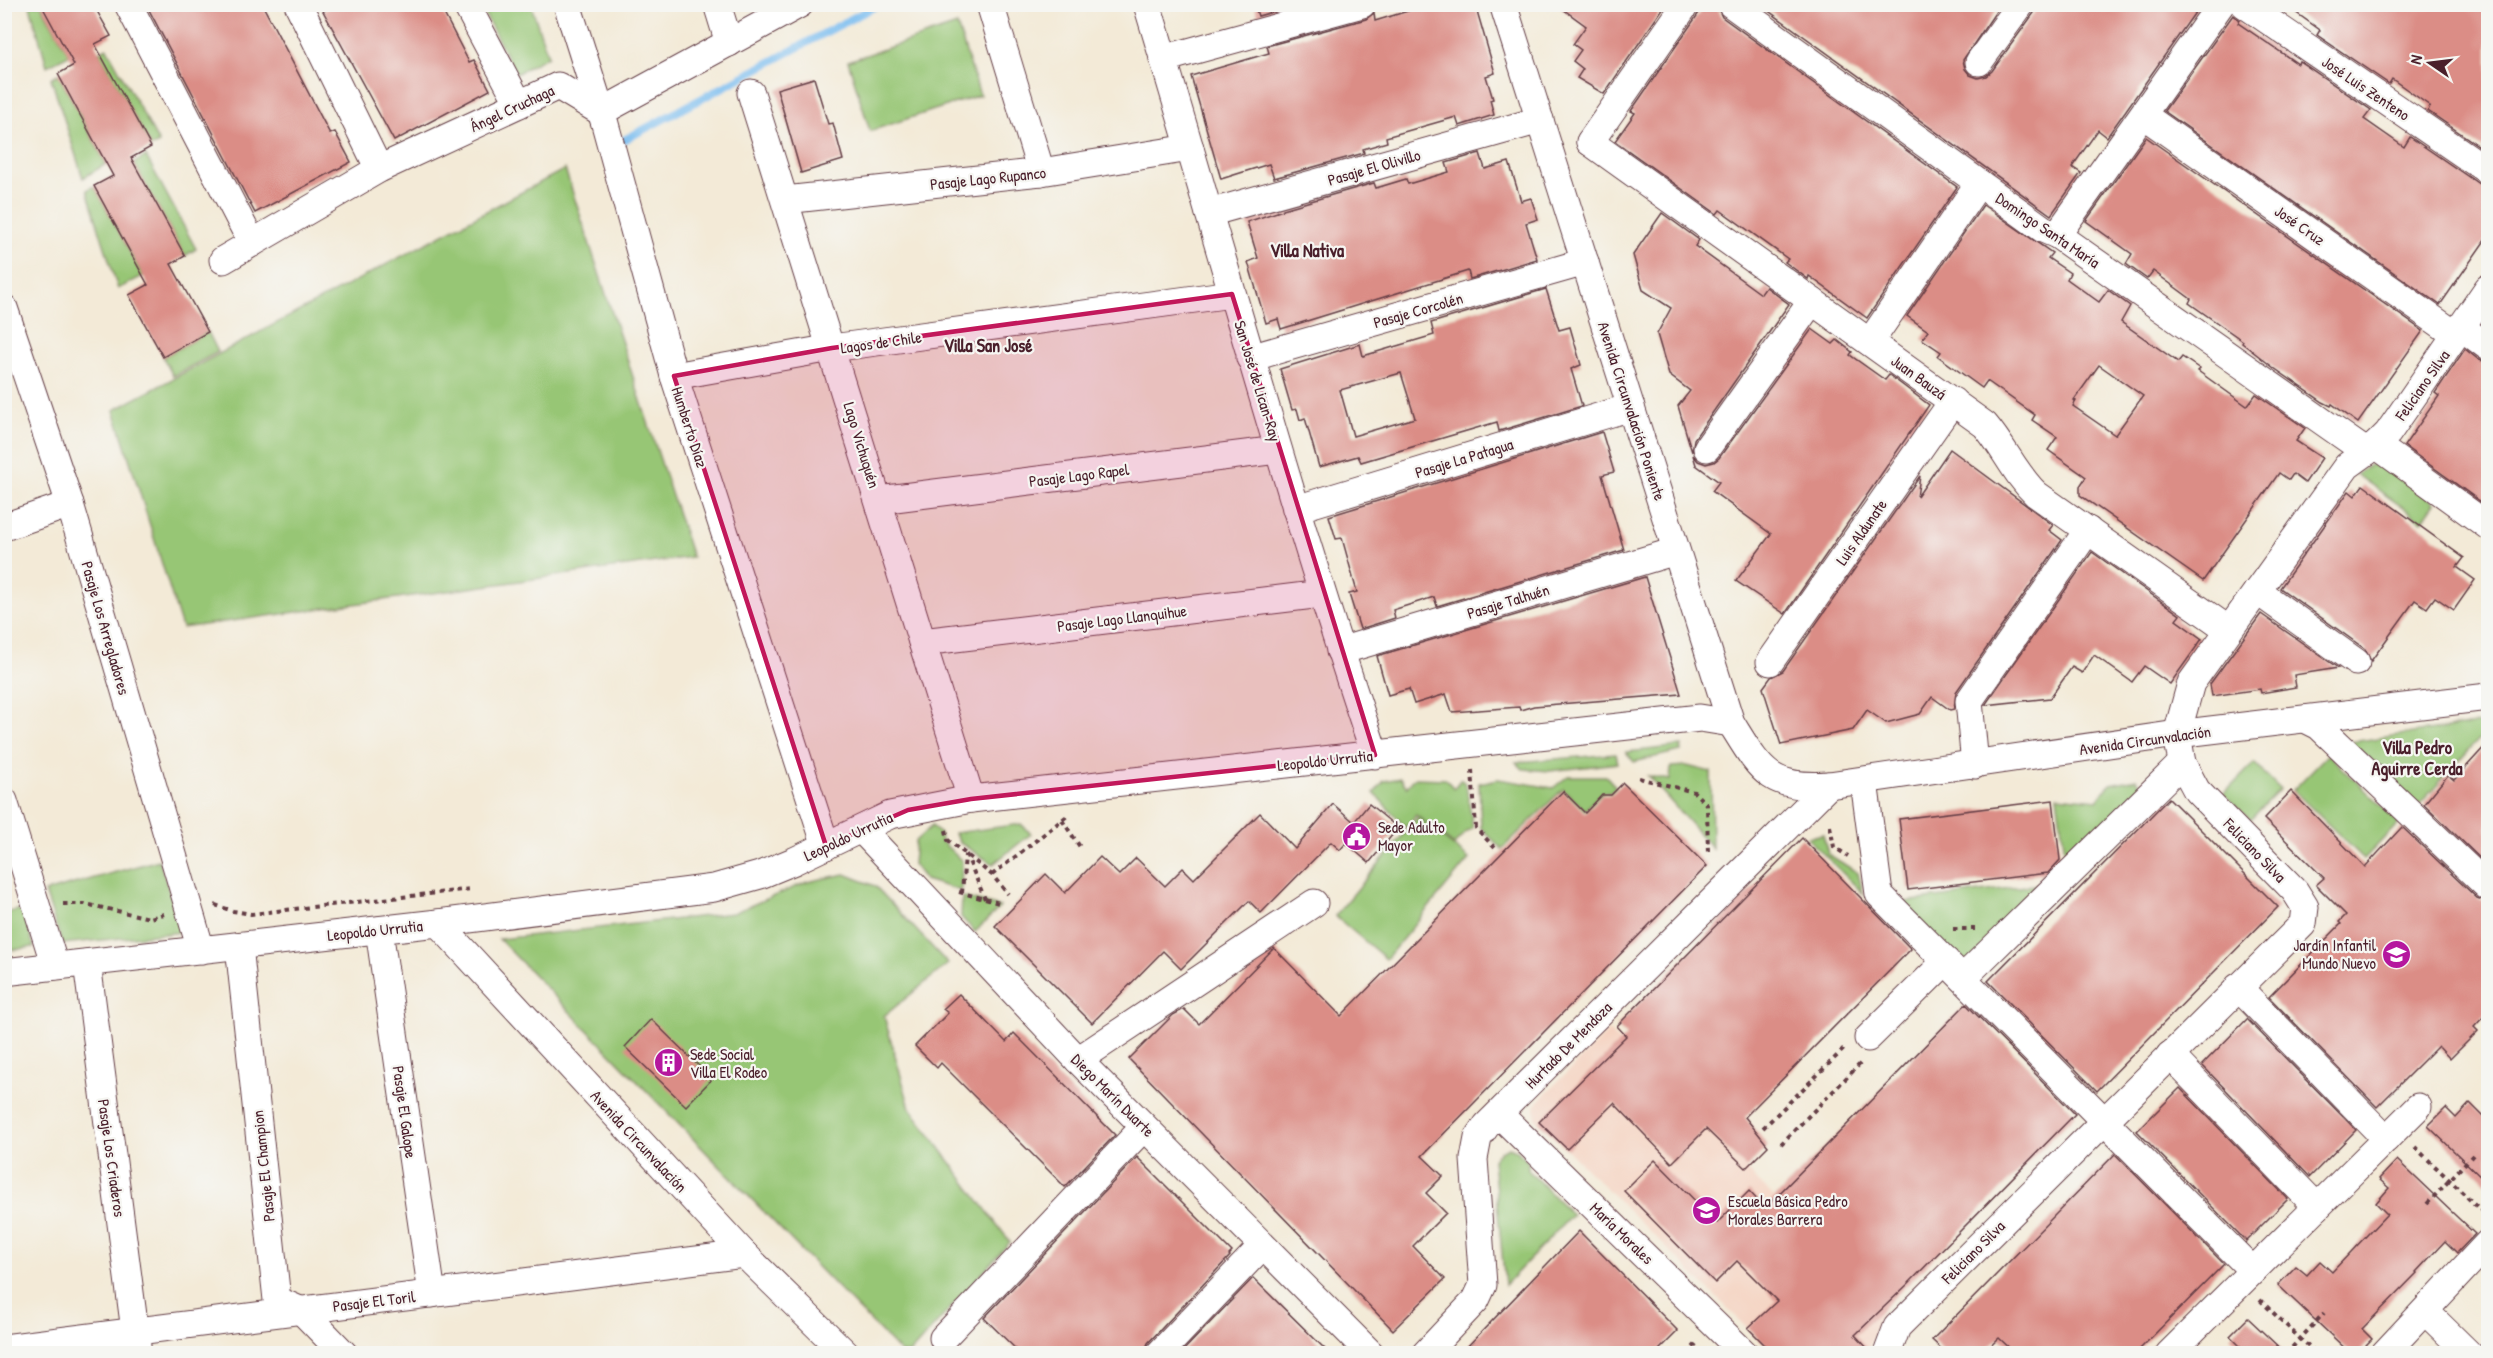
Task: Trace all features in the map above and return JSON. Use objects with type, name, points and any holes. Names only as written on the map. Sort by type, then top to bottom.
[{"type":"street","points":[[128,4],[252,243]]},
{"type":"street","points":[[298,4],[379,170]]},
{"type":"street","points":[[466,4],[519,104]]},
{"type":"street","name":"Humberto Díaz","points":[[567,4],[601,112],[674,376],[826,846]]},
{"type":"street","points":[[717,4],[729,44]]},
{"type":"street","points":[[601,112],[800,4]]},
{"type":"street","points":[[990,4],[1041,172]]},
{"type":"street","name":"San José de Lican-Ray","points":[[1147,4],[1250,358],[1322,594],[1375,755]]},
{"type":"street","points":[[1163,59],[1362,4]]},
{"type":"street","name":"Avenida Circunvalación Poniente","points":[[1503,4],[1731,723],[1752,757],[1766,773],[1780,782],[1801,787]]},
{"type":"street","points":[[1552,157],[1590,142],[1686,4]]},
{"type":"street","name":"Domingo Santa María","points":[[1731,4],[2043,229],[2057,235],[2488,526]]},
{"type":"street","points":[[1979,63],[2021,4]]},
{"type":"street","points":[[2057,235],[2221,4]]},
{"type":"street","name":"José Luis Zenteno","points":[[2244,4],[2488,171]]},
{"type":"street","name":"Ángel Cruchaga","points":[[222,260],[379,170],[558,86],[601,112]]},
{"type":"street","name":"Lago Vichuquén","points":[[751,93],[971,799]]},
{"type":"street","name":"José Cruz","points":[[2143,115],[2459,331],[2488,346]]},
{"type":"street","name":"Pasaje El Olivillo","points":[[1209,213],[1540,120]]},
{"type":"street","name":"Juan Bauzá","points":[[1590,142],[1953,401],[1984,425],[1996,438],[2022,480],[2036,494],[2229,630]]},
{"type":"street","name":"Pasaje Lago Rupanco","points":[[785,200],[1041,172],[1190,148]]},
{"type":"street","points":[[1870,342],[1979,183]]},
{"type":"street","name":"Pasaje Corcolén","points":[[1250,358],[1585,262]]},
{"type":"street","name":"Feliciano Silva","points":[[1888,1353],[1897,1327],[2303,924],[2305,907],[2295,891],[2197,791],[2182,763],[2177,734],[2191,683],[2347,466],[2388,433],[2488,288]]},
{"type":"street","name":"Lagos de Chile","points":[[674,376],[832,348],[1232,294]]},
{"type":"street","points":[[1707,447],[1812,301]]},
{"type":"street","name":"Pasaje Los Arregladores","points":[[4,308],[13,366],[70,504],[201,950]]},
{"type":"street","name":"Luis Aldunate","points":[[1770,662],[1953,401]]},
{"type":"street","name":"Pasaje La Patagua","points":[[1296,509],[1631,407]]},
{"type":"street","name":"Pasaje Lago Rapel","points":[[879,500],[1278,450]]},
{"type":"street","points":[[4,527],[70,504]]},
{"type":"street","points":[[1975,765],[1969,701],[2088,530]]},
{"type":"street","name":"Pasaje Talhuén","points":[[1340,651],[1676,551]]},
{"type":"street","points":[[2257,591],[2356,662]]},
{"type":"street","name":"Pasaje Lago Llanquihue","points":[[922,642],[1322,594]]},
{"type":"street","name":"Avenida Circunvalación","points":[[1801,787],[1864,781],[2177,734],[2488,697]]},
{"type":"street","name":"Leopoldo Urrutia","points":[[4,972],[379,930],[714,888],[760,875],[862,830],[890,815],[971,799],[1700,718],[1731,723]]},
{"type":"street","points":[[2305,719],[2319,726],[2488,887]]},
{"type":"street","points":[[1868,1038],[1954,970],[2012,930],[2182,763]]},
{"type":"street","points":[[1864,781],[1880,894],[2104,1120],[2247,1277]]},
{"type":"street","name":"Hurtado De Mendoza","points":[[1425,1353],[1476,1300],[1483,1285],[1474,1159],[1478,1138],[1499,1114],[1829,785]]},
{"type":"street","points":[[4,801],[56,966]]},
{"type":"street","name":"Diego Marín Duarte","points":[[862,830],[1078,1060],[1371,1353]]},
{"type":"street","points":[[1078,1060],[1314,903]]},
{"type":"street","name":"Avenida Circunvalación","points":[[438,923],[744,1254],[846,1353]]},
{"type":"street","name":"Pasaje El Galope","points":[[379,930],[432,1294]]},
{"type":"street","name":"Pasaje El Champion","points":[[239,946],[277,1300],[302,1311],[344,1353]]},
{"type":"street","name":"Pasaje Los Criaderos","points":[[87,963],[137,1343]]},
{"type":"street","points":[[2238,987],[2399,1141]]},
{"type":"street","points":[[2170,1055],[2318,1207]]},
{"type":"street","points":[[2169,1353],[2318,1207],[2399,1141],[2418,1107]]},
{"type":"street","name":"María Morales","points":[[1499,1114],[1745,1353]]},
{"type":"street","points":[[943,1338],[1144,1127]]},
{"type":"street","points":[[2384,1353],[2488,1244]]},
{"type":"street","points":[[1159,1353],[1262,1246]]},
{"type":"street","name":"Pasaje El Toril","points":[[4,1348],[137,1343],[302,1311],[744,1254]]},
{"type":"street","points":[[2425,1311],[2469,1353]]},
{"type":"path","points":[[1472,770],[1476,828],[1497,850]]},
{"type":"path","points":[[1639,778],[1694,792],[1707,805],[1708,855]]},
{"type":"path","points":[[993,875],[1070,814]]},
{"type":"path","points":[[1062,820],[1080,847]]},
{"type":"path","points":[[945,822],[948,840],[993,875],[1008,894]]},
{"type":"path","points":[[962,893],[965,854]]},
{"type":"path","points":[[965,854],[985,899]]},
{"type":"path","points":[[38,910],[59,904],[85,904],[150,918],[203,904],[216,904],[233,911],[251,914],[474,889]]},
{"type":"path","points":[[1920,935],[1955,929],[2012,930]]},
{"type":"path","points":[[1762,1128],[1846,1046],[1868,1038]]},
{"type":"path","points":[[1780,1144],[1863,1062],[1868,1038]]},
{"type":"path","points":[[2399,1141],[2450,1180],[2488,1217]]},
{"type":"path","points":[[2427,1204],[2474,1155]]},
{"type":"path","points":[[2247,1277],[2316,1353]]},
{"type":"path","points":[[2286,1353],[2324,1313]]},
{"type":"highlighted area","points":[[1232,294],[1375,755],[971,799],[908,810],[826,846],[674,376],[832,348]]},
{"type":"shaded area","name":"Escuela Básica Pedro Morales Barrera","points":[[1609,1031],[1883,1307],[1867,1353],[1773,1353],[1535,1118],[1535,1106],[1539,1100]]},
{"type":"green space","points":[[41,5],[69,55],[47,66],[30,6]]},
{"type":"green space","points":[[480,5],[531,5],[548,56],[516,74]]},
{"type":"green space","points":[[957,25],[980,95],[870,131],[848,61]]},
{"type":"green space","points":[[107,48],[159,143],[151,147],[99,52]]},
{"type":"green space","points":[[58,74],[106,164],[83,178],[51,78]]},
{"type":"green space","points":[[146,156],[196,249],[185,256],[134,163]]},
{"type":"green space","points":[[565,169],[692,557],[182,628],[114,410]]},
{"type":"green space","points":[[94,186],[143,276],[118,289],[87,190]]},
{"type":"green space","points":[[208,332],[218,352],[173,376],[163,357]]},
{"type":"green space","points":[[2377,461],[2435,503],[2422,521],[2356,474]]},
{"type":"green space","points":[[2488,722],[2488,729],[2418,806],[2351,742]]},
{"type":"green space","points":[[1682,746],[1681,751],[1634,762],[1626,752]]},
{"type":"green space","points":[[1616,754],[1618,763],[1550,771],[1523,769],[1516,762]]},
{"type":"green space","points":[[2328,754],[2399,823],[2364,859],[2293,790]]},
{"type":"green space","points":[[2254,763],[2280,789],[2250,820],[2224,794]]},
{"type":"green space","points":[[1687,766],[1711,772],[1712,848],[1648,776],[1670,780],[1671,767]]},
{"type":"green space","points":[[1568,776],[1606,776],[1616,787],[1610,793],[1602,792],[1585,810],[1563,789],[1502,849],[1481,828],[1479,783],[1498,779],[1553,788]]},
{"type":"green space","points":[[1400,778],[1407,787],[1414,778],[1445,779],[1454,788],[1461,779],[1466,785],[1473,828],[1454,845],[1416,815],[1406,828],[1374,793],[1384,781]]},
{"type":"green space","points":[[2136,779],[2146,790],[2067,866],[2057,796],[2098,800],[2110,784]]},
{"type":"green space","points":[[1418,817],[1469,859],[1386,959],[1335,916]]},
{"type":"green space","points":[[1021,824],[1031,834],[993,864],[960,843],[954,833]]},
{"type":"green space","points":[[932,826],[940,834],[941,841],[962,861],[961,891],[925,880],[913,864],[915,841]]},
{"type":"green space","points":[[1823,834],[1828,854],[1858,873],[1863,893],[1807,838]]},
{"type":"green space","points":[[159,860],[182,932],[62,944],[45,892]]},
{"type":"green space","points":[[845,874],[875,886],[948,964],[884,1016],[910,1108],[1010,1242],[910,1353],[901,1353],[499,939],[733,913],[807,882]]},
{"type":"green space","points":[[2049,883],[1962,968],[1897,903]]},
{"type":"green space","points":[[962,897],[1000,907],[975,932],[961,917]]},
{"type":"green space","points":[[22,909],[34,947],[5,951],[5,913]]},
{"type":"green space","points":[[1509,1147],[1516,1150],[1528,1162],[1528,1170],[1572,1215],[1505,1285],[1493,1160],[1500,1151]]},
{"type":"building","points":[[41,4],[93,4],[111,36],[95,44],[151,147],[131,158],[185,256],[171,264],[208,332],[163,357],[129,295],[148,285],[94,186],[113,176],[58,74],[74,65]]},
{"type":"building","points":[[146,4],[262,4],[330,134],[335,132],[351,162],[255,213]]},
{"type":"building","points":[[335,4],[439,4],[469,62],[474,60],[490,90],[394,141],[323,11]]},
{"type":"building","points":[[1254,4],[1301,4],[1258,16]]},
{"type":"building","points":[[1431,4],[1475,4],[1495,73],[1486,76],[1493,99],[1490,100],[1494,115],[1459,126],[1456,117],[1386,137],[1387,142],[1363,149],[1364,153],[1274,178],[1269,164],[1221,179],[1191,76],[1269,53],[1267,46],[1366,19],[1374,13],[1375,21]]},
{"type":"building","points":[[1556,4],[1666,4],[1604,94],[1577,78],[1583,69],[1573,61],[1581,50],[1573,44],[1586,26]]},
{"type":"building","points":[[1702,4],[1716,4],[1722,17],[1957,187],[1867,318],[1809,276],[1808,279],[1785,262],[1788,259],[1720,210],[1717,214],[1615,141],[1635,113],[1631,111],[1699,13]]},
{"type":"building","points":[[1759,4],[2001,4],[1963,60],[1965,69],[1970,75],[1978,78],[1992,71],[2034,13],[2037,4],[2201,4],[2107,137],[2098,130],[2072,167],[2081,173],[2051,215]]},
{"type":"building","points":[[2284,4],[2488,4],[2488,152],[2428,111],[2430,106],[2392,79],[2389,84],[2317,35],[2320,30]]},
{"type":"building","points":[[2233,15],[2240,20],[2238,23],[2371,110],[2364,119],[2404,147],[2410,137],[2479,184],[2488,186],[2488,236],[2440,305],[2164,111]]},
{"type":"building","points":[[814,78],[828,124],[833,123],[843,160],[801,173],[777,89]]},
{"type":"building","points":[[2146,137],[2423,331],[2358,423],[2274,368],[2242,343],[2243,341],[2189,303],[2191,299],[2153,271],[2147,279],[2126,264],[2132,254],[2086,221]]},
{"type":"building","points":[[1480,153],[1485,169],[1509,162],[1521,201],[1531,198],[1538,219],[1526,223],[1537,259],[1470,279],[1468,271],[1281,329],[1278,319],[1266,323],[1248,262],[1258,258],[1247,222],[1283,209],[1374,183],[1376,188],[1406,179],[1408,184],[1449,172],[1446,163]]},
{"type":"building","points":[[1983,205],[2052,253],[2048,258],[2070,273],[2067,279],[2099,302],[2108,290],[2130,306],[2121,322],[2178,362],[2182,357],[2247,406],[2256,394],[2305,428],[2296,441],[2322,458],[2305,483],[2293,474],[2289,480],[2279,473],[2203,581],[2080,495],[2080,486],[2086,477],[2048,450],[2057,437],[2032,420],[2035,415],[1987,381],[1982,388],[1938,356],[1941,352],[1922,339],[1928,331],[1907,316]],"holes":[[[2099,365],[2143,396],[2115,435],[2073,406],[2076,401],[2074,400]]]},
{"type":"building","points":[[1662,213],[1699,240],[1695,246],[1761,294],[1766,287],[1789,304],[1694,439],[1692,452],[1678,406],[1690,391],[1669,375],[1657,334],[1671,308],[1643,290],[1633,255]]},
{"type":"building","points":[[1546,289],[1559,330],[1570,327],[1581,365],[1571,369],[1582,406],[1499,431],[1497,422],[1361,462],[1358,456],[1319,467],[1305,418],[1300,420],[1297,409],[1292,410],[1280,369],[1360,344],[1363,356],[1434,335],[1431,323]],"holes":[[[1401,373],[1415,418],[1353,436],[1340,390]]]},
{"type":"building","points":[[1812,329],[1833,344],[1837,340],[1852,352],[1850,355],[1885,380],[1889,375],[1929,405],[1785,614],[1736,581],[1771,534],[1712,491],[1719,482],[1696,465],[1693,455],[1698,461],[1706,464],[1719,458]]},
{"type":"building","points":[[2465,349],[2479,360],[2488,362],[2488,507],[2404,446],[2439,396],[2435,393]]},
{"type":"building","points":[[1602,432],[1614,472],[1602,475],[1624,550],[1437,606],[1434,597],[1393,610],[1395,618],[1360,629],[1349,594],[1357,592],[1342,538],[1336,539],[1329,516]]},
{"type":"building","points":[[1950,449],[2053,525],[2049,530],[2062,540],[1956,692],[1954,709],[1950,710],[1932,697],[1920,714],[1886,723],[1867,710],[1853,730],[1781,745],[1763,688],[1771,677],[1783,671],[1920,476],[1917,497]]},
{"type":"building","points":[[2363,485],[2464,558],[2457,567],[2475,580],[2454,610],[2435,597],[2427,608],[2415,600],[2371,661],[2365,649],[2280,588],[2349,491],[2355,496]]},
{"type":"building","points":[[2092,552],[2180,615],[2176,620],[2202,639],[2170,684],[2144,666],[2132,682],[2094,655],[2082,673],[2072,667],[2050,698],[1985,705]]},
{"type":"building","points":[[1645,577],[1681,694],[1534,706],[1520,710],[1519,707],[1452,712],[1446,694],[1414,704],[1409,689],[1388,695],[1377,656]]},
{"type":"building","points":[[2261,614],[2338,668],[2294,675],[2296,687],[2261,693],[2260,689],[2212,696],[2210,684]]},
{"type":"building","points":[[2488,743],[2488,866],[2424,804],[2448,775],[2454,780]]},
{"type":"building","points":[[1623,783],[1707,866],[1422,1156],[1443,1176],[1426,1193],[1446,1213],[1413,1246],[1445,1279],[1393,1330],[1129,1059],[1173,1015],[1184,1009],[1199,1024],[1274,948],[1341,1016],[1563,791],[1585,813],[1602,795],[1611,795]]},
{"type":"building","points":[[2291,791],[2365,867],[2402,827],[2477,898],[2488,902],[2488,1012],[2474,1027],[2478,1031],[2450,1059],[2438,1046],[2377,1107],[2269,997],[2341,924],[2339,922],[2346,915],[2316,885],[2324,878],[2264,819]]},
{"type":"building","points":[[2169,798],[2278,907],[2097,1091],[1988,981]]},
{"type":"building","points":[[2053,800],[2060,860],[2048,873],[1908,890],[1899,819]]},
{"type":"building","points":[[1333,804],[1354,822],[1369,804],[1398,828],[1369,863],[1346,843],[1340,850],[1331,842],[1261,913],[1249,901],[1181,969],[1163,951],[1092,1023],[995,926],[1046,874],[1065,893],[1100,857],[1119,875],[1136,858],[1165,886],[1183,868],[1194,879],[1260,813],[1295,849]]},
{"type":"building","points":[[1802,838],[1911,949],[1745,1117],[1768,1146],[1746,1168],[1706,1129],[1672,1163],[1614,1103],[1567,1149],[1539,1122],[1626,1036],[1617,1026]]},
{"type":"building","points":[[959,994],[1006,1042],[1014,1033],[1115,1135],[1065,1187],[941,1063],[937,1068],[915,1046],[948,1013],[943,1009]]},
{"type":"building","points":[[1966,1004],[2075,1114],[1855,1335],[1872,1353],[1773,1353],[1748,1328],[1777,1301],[1737,1261],[1715,1283],[1624,1191],[1655,1160],[1717,1223],[1749,1191],[1765,1208]]},
{"type":"building","name":"Sede Social Villa El Rodeo","points":[[651,1019],[712,1079],[686,1106],[625,1047]]},
{"type":"building","points":[[2247,1019],[2356,1130],[2310,1177],[2202,1065]]},
{"type":"building","points":[[2180,1088],[2288,1199],[2246,1241],[2137,1131]]},
{"type":"building","points":[[2470,1103],[2488,1121],[2488,1184],[2428,1126],[2446,1108],[2456,1118]]},
{"type":"building","points":[[2115,1154],[2224,1264],[2136,1353],[2015,1353],[1999,1338],[1983,1353],[1946,1353],[1932,1340]]},
{"type":"building","points":[[1137,1157],[1232,1252],[1230,1256],[1148,1343],[1144,1353],[1020,1353],[984,1318]]},
{"type":"building","points":[[2397,1160],[2475,1234],[2457,1253],[2445,1241],[2362,1329],[2372,1339],[2358,1353],[2350,1353],[2278,1285],[2296,1266],[2307,1275],[2320,1261],[2332,1272],[2387,1214],[2376,1203],[2389,1188],[2379,1179]]},
{"type":"building","points":[[1579,1231],[1678,1331],[1656,1353],[1461,1353]]},
{"type":"building","points":[[1253,1278],[1329,1353],[1181,1353]]},
{"type":"building","points":[[2248,1318],[2285,1353],[2247,1353],[2230,1336]]},
{"type":"waterway","points":[[624,140],[879,4]]},
{"type":"place","name":"Sede Adulto Mayor","points":[[1357,836]]},
{"type":"place","name":"Jardín Infantil Mundo Nuevo","points":[[2397,954]]},
{"type":"place","name":"Sede Social Villa El Rodeo","points":[[669,1063]]},
{"type":"place","name":"Escuela Básica Pedro Morales Barrera","points":[[1707,1210]]},
{"type":"district","name":"Villa Nativa","points":[[1307,251]]},
{"type":"district","name":"Villa San José","points":[[988,346]]},
{"type":"district","name":"Villa Pedro Aguirre Cerda","points":[[2417,758]]}]
